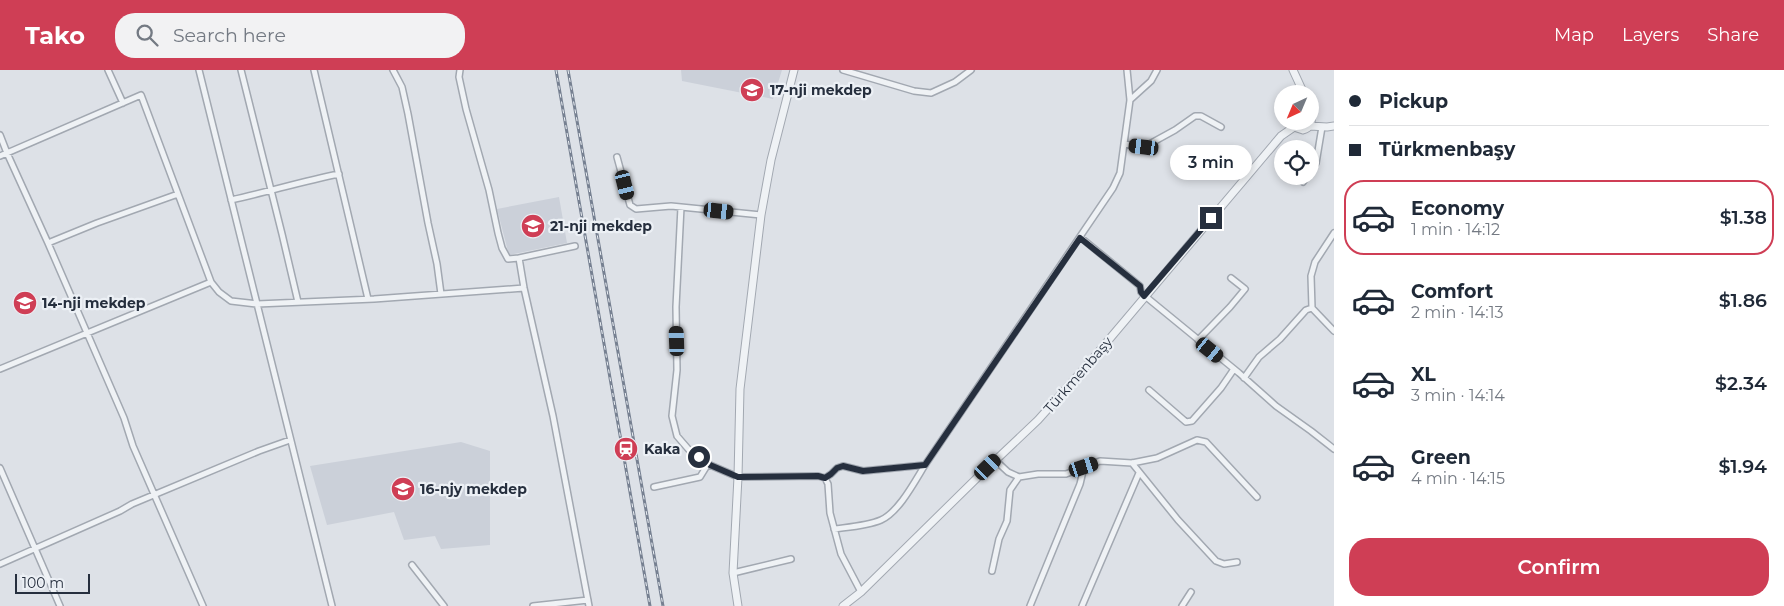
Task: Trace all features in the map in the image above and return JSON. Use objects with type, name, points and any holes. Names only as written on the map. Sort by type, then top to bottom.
[{"type":"street","points":[[108,70],[123,103]]},
{"type":"street","points":[[199,70],[332,606]]},
{"type":"street","points":[[241,70],[298,302]]},
{"type":"street","points":[[314,70],[368,299]]},
{"type":"street","points":[[393,70],[402,87],[404,96],[437,264],[441,294]]},
{"type":"street","points":[[460,70],[459,77],[466,109],[489,190],[502,248],[508,259],[575,246]]},
{"type":"street","points":[[738,606],[733,572],[740,389],[761,215],[771,160],[794,70]]},
{"type":"street","points":[[843,70],[931,93],[955,82],[971,70]]},
{"type":"street","points":[[834,529],[883,520],[903,501],[925,465],[1080,238],[1120,173],[1130,100],[1127,70]]},
{"type":"street","points":[[1130,100],[1151,81],[1157,70]]},
{"type":"street","points":[[1294,70],[1300,85]]},
{"type":"street","points":[[0,156],[141,95],[211,282],[219,292],[231,301],[256,304],[368,299],[524,288]]},
{"type":"street","points":[[1124,144],[1144,147],[1195,116],[1201,116],[1220,126]]},
{"type":"street","points":[[1319,127],[1334,126]]},
{"type":"street","points":[[1319,145],[1322,127]]},
{"type":"street","name":"Türkmenbaşy","points":[[843,606],[861,592],[1044,413],[1090,362],[1144,296],[1287,130]]},
{"type":"street","points":[[0,135],[6,153],[48,243],[203,606]]},
{"type":"street","points":[[617,157],[630,205],[636,209],[671,206],[761,215]]},
{"type":"street","points":[[231,200],[271,191],[306,180],[339,174]]},
{"type":"street","points":[[48,243],[178,194]]},
{"type":"street","points":[[681,207],[676,307],[677,370],[672,416],[677,436],[690,451],[708,464],[738,477],[818,476],[825,478],[828,484],[830,512],[841,554],[861,592]]},
{"type":"street","points":[[1334,233],[1315,262],[1311,276],[1312,308],[1334,331]]},
{"type":"street","points":[[1080,238],[1140,286],[1144,296],[1234,369],[1276,406],[1334,449]]},
{"type":"street","points":[[519,258],[553,416],[588,603],[533,606]]},
{"type":"street","points":[[1198,340],[1245,289],[1231,278]]},
{"type":"street","points":[[0,369],[211,282]]},
{"type":"street","points":[[1244,378],[1259,358],[1280,339],[1306,310],[1312,308]]},
{"type":"street","points":[[1149,390],[1186,422],[1192,421],[1221,388],[1234,369]]},
{"type":"street","points":[[0,564],[155,495],[290,440]]},
{"type":"street","points":[[995,460],[1008,472],[1019,476],[1066,474],[1100,461],[1132,463],[1157,458],[1197,440],[1206,442],[1256,497]]},
{"type":"street","points":[[1132,463],[1178,520],[1216,561],[1224,564],[1237,562]]},
{"type":"street","points":[[654,487],[700,478],[708,464]]},
{"type":"street","points":[[825,478],[837,468],[843,466],[863,471],[925,465]]},
{"type":"street","points":[[1030,606],[1080,484],[1084,467]]},
{"type":"street","points":[[0,468],[60,606]]},
{"type":"street","points":[[1082,606],[1139,473]]},
{"type":"street","points":[[992,571],[999,539],[1007,521],[1010,490],[1019,476]]},
{"type":"street","points":[[733,572],[791,559]]},
{"type":"street","points":[[412,565],[444,606]]},
{"type":"street","points":[[1182,606],[1191,592]]},
{"type":"shaded area","name":"17-nji mekdep","points":[[681,70],[782,70],[773,99],[682,81]]},
{"type":"shaded area","name":"21-nji mekdep","points":[[559,197],[567,243],[509,255],[497,209]]},
{"type":"shaded area","name":"16-njy mekdep","points":[[461,442],[490,451],[490,545],[441,549],[435,536],[404,540],[394,512],[327,525],[310,466]]},
{"type":"railway","points":[[556,70],[650,606]]},
{"type":"railway","points":[[568,70],[663,606]]},
{"type":"place","name":"17-nji mekdep","points":[[752,90]]},
{"type":"place","name":"21-nji mekdep","points":[[533,226]]},
{"type":"place","name":"14-nji mekdep","points":[[25,303]]},
{"type":"place","name":"Kaka","points":[[626,449]]},
{"type":"place","name":"16-njy mekdep","points":[[403,489]]},
{"type":"route","points":[[699,457],[710,465],[738,477],[818,476],[825,478],[837,468],[843,466],[863,471],[925,465],[1080,238],[1140,286],[1144,296],[1211,218]]}]
